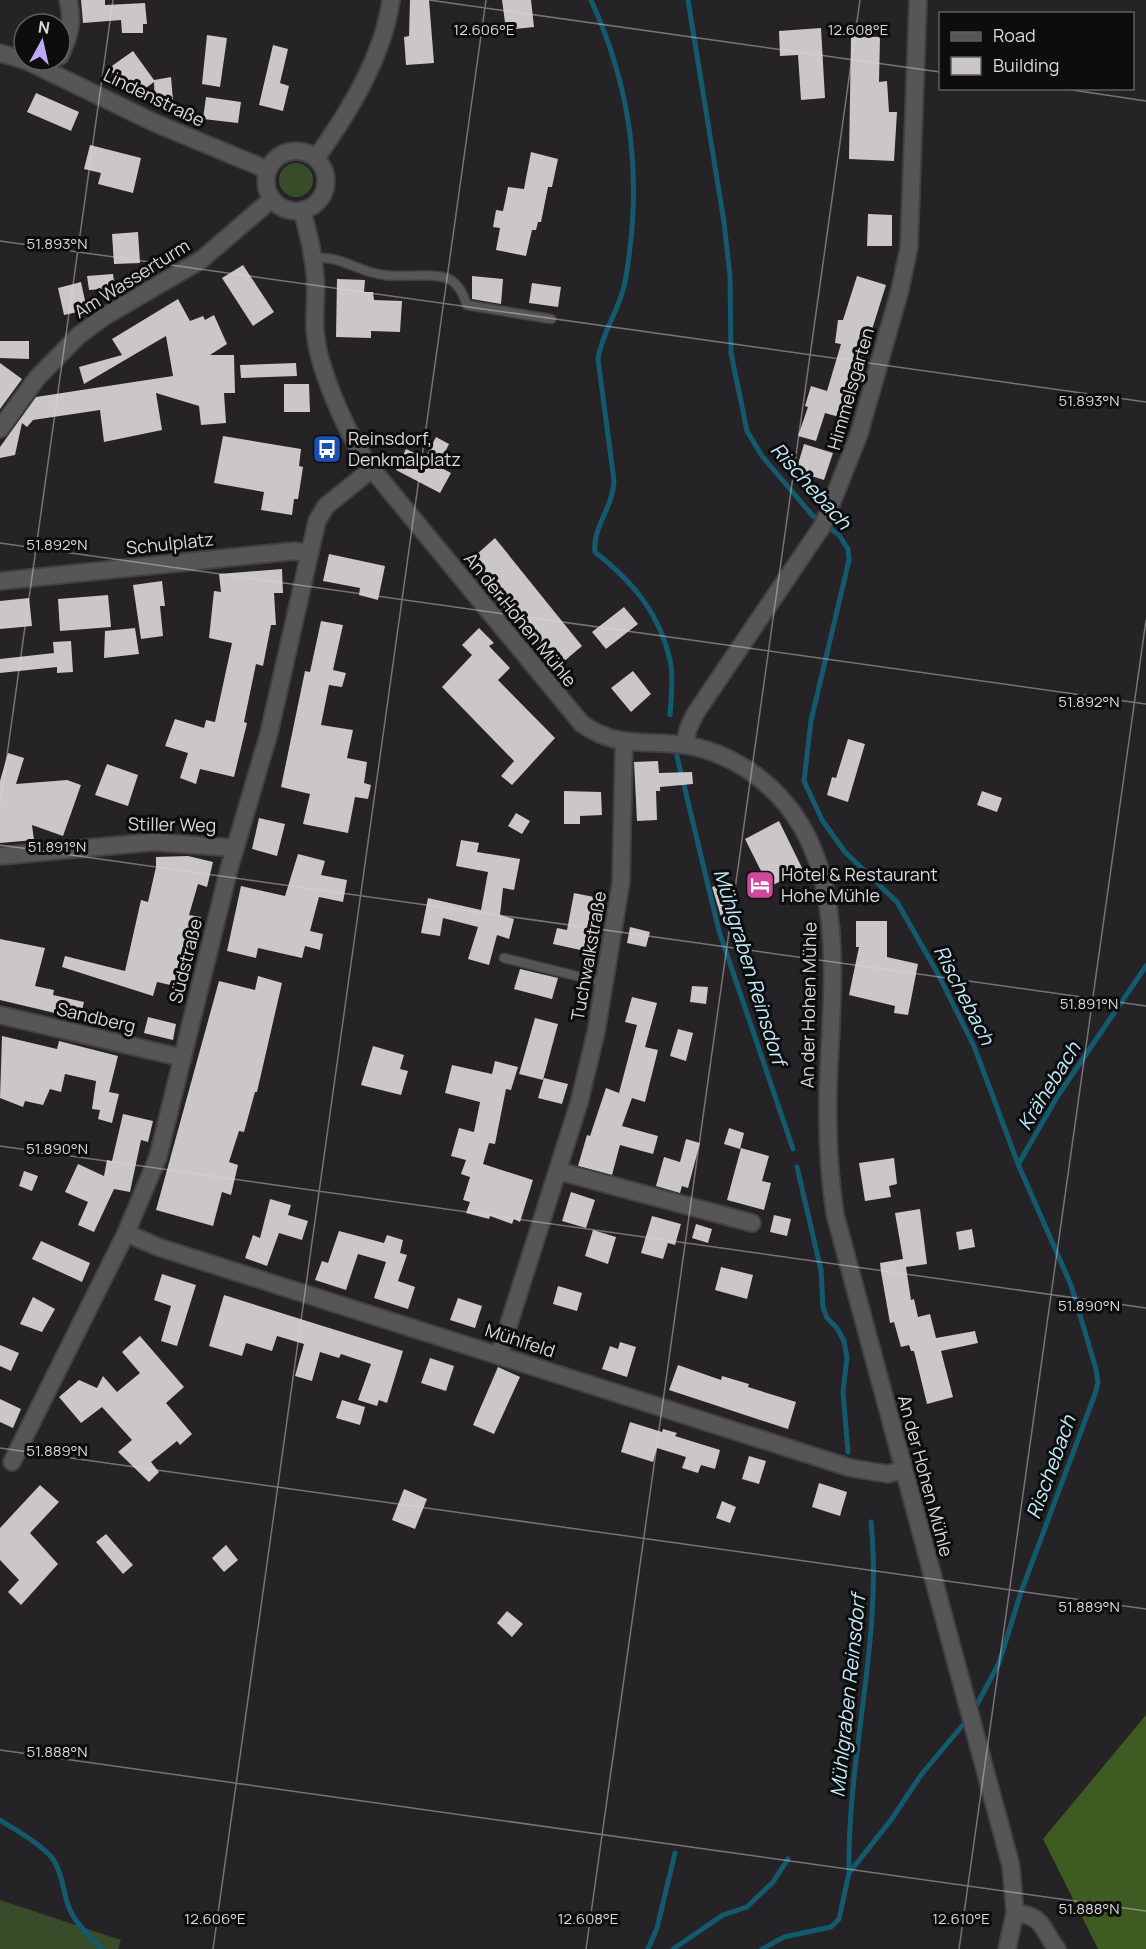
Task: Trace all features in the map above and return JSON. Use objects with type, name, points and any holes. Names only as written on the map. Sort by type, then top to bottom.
[{"type":"street","points":[[316,158],[353,101],[369,68],[385,27],[391,0]]},
{"type":"street","name":"Himmelsgarten","points":[[685,745],[695,714],[813,540],[831,509],[859,434],[900,290],[909,247],[918,0]]},
{"type":"street","name":"Lindenstraße","points":[[72,72],[155,123],[268,170]]},
{"type":"street","points":[[300,151],[316,158],[325,171],[326,189],[317,203],[302,211],[285,210],[272,199],[266,185],[268,170],[278,156],[289,152],[300,151]]},
{"type":"street","name":"Am Wasserturm","points":[[0,429],[37,378],[78,336],[105,316],[201,260],[272,199]]},
{"type":"street","name":"An der Hohen Mühle","points":[[302,211],[313,258],[315,330],[319,353],[343,418],[355,443],[372,469],[572,714],[596,733],[624,742],[685,745],[732,760],[770,786],[798,818],[820,868],[828,896],[832,933],[828,1118],[832,1194],[852,1283],[1011,1866],[1015,1913],[1007,1949]]},
{"type":"street","name":"Südstraße","points":[[12,1462],[126,1233],[158,1157],[235,849],[268,734],[308,554],[321,512],[372,469]]},
{"type":"street","name":"Schulplatz","points":[[0,581],[294,551],[308,554]]},
{"type":"street","name":"Tuchwalkstraße","points":[[499,1355],[558,1171],[587,1071],[605,984],[621,882],[624,742]]},
{"type":"street","name":"Stiller Weg","points":[[0,856],[153,842],[235,849]]},
{"type":"street","name":"Sandberg","points":[[0,1015],[183,1058]]},
{"type":"street","points":[[558,1171],[752,1223]]},
{"type":"street","name":"Mühlfeld","points":[[126,1233],[158,1247],[850,1468],[888,1474],[903,1470]]},
{"type":"street","points":[[1015,1913],[1029,1914],[1039,1920],[1057,1949]]},
{"type":"lane","points":[[313,258],[340,259],[364,272],[385,276],[447,278],[458,285],[467,305],[551,319]]},
{"type":"lane","points":[[504,958],[605,984]]},
{"type":"green space","points":[[296,163],[308,168],[313,180],[308,192],[296,197],[284,192],[279,180],[284,168]]},
{"type":"green space","points":[[1146,1715],[1146,1949],[1098,1949],[1043,1839]]},
{"type":"green space","points":[[0,1900],[121,1940],[118,1949],[0,1949]]},
{"type":"building","points":[[81,0],[105,0],[105,5],[145,3],[147,24],[143,24],[143,33],[122,33],[121,20],[83,23]]},
{"type":"building","points":[[410,0],[429,0],[434,63],[406,65],[404,37],[409,36]]},
{"type":"building","points":[[502,0],[531,0],[534,27],[506,30]]},
{"type":"building","points":[[821,28],[825,98],[801,100],[798,55],[780,56],[779,31]]},
{"type":"building","points":[[207,35],[227,38],[220,87],[202,84]]},
{"type":"building","points":[[851,36],[880,37],[879,82],[887,81],[889,112],[897,112],[894,161],[849,159]]},
{"type":"building","points":[[273,45],[288,49],[280,83],[289,86],[283,111],[259,105]]},
{"type":"building","points":[[133,51],[154,80],[171,77],[173,100],[155,105],[154,82],[136,95],[123,76],[118,80],[109,68]]},
{"type":"building","points":[[36,93],[79,112],[71,131],[27,112]]},
{"type":"building","points":[[206,97],[241,102],[238,123],[203,119]]},
{"type":"building","points":[[90,145],[141,158],[133,193],[98,184],[101,173],[84,169]]},
{"type":"building","points":[[531,152],[558,159],[552,187],[548,187],[541,222],[538,222],[536,230],[532,230],[526,256],[496,250],[500,228],[493,227],[496,210],[503,211],[508,187],[524,189]]},
{"type":"building","points":[[868,214],[892,215],[892,246],[867,246]]},
{"type":"building","points":[[138,232],[140,263],[114,264],[112,234]]},
{"type":"building","points":[[243,265],[274,312],[253,326],[222,278]]},
{"type":"building","points":[[113,274],[115,288],[89,290],[87,276]]},
{"type":"building","points":[[472,276],[503,279],[501,304],[472,299]]},
{"type":"building","points":[[857,276],[886,285],[854,387],[848,385],[839,417],[825,413],[816,441],[798,436],[808,407],[805,406],[811,386],[827,391],[841,344],[835,343],[838,320],[843,320]]},
{"type":"building","points":[[337,279],[365,280],[364,292],[373,292],[374,300],[402,301],[400,332],[371,331],[371,338],[336,337]]},
{"type":"building","points":[[81,282],[87,310],[64,315],[58,288]]},
{"type":"building","points":[[532,283],[561,287],[558,307],[529,303]]},
{"type":"building","points":[[178,299],[190,321],[203,316],[205,320],[214,315],[227,344],[210,355],[234,355],[235,393],[224,393],[226,423],[201,425],[199,406],[156,393],[162,430],[104,442],[100,410],[33,420],[27,427],[22,423],[15,455],[0,458],[0,447],[36,397],[173,376],[166,336],[84,384],[79,367],[122,355],[112,339]]},
{"type":"building","points":[[0,341],[29,341],[29,359],[0,358]]},
{"type":"building","points":[[0,363],[22,379],[0,409]]},
{"type":"building","points":[[296,363],[297,376],[241,378],[240,365]]},
{"type":"building","points":[[284,384],[309,384],[310,412],[284,412]]},
{"type":"building","points":[[223,436],[301,449],[299,466],[303,467],[298,499],[294,499],[292,515],[261,510],[264,492],[214,483]]},
{"type":"building","points":[[436,437],[449,444],[438,466],[451,473],[440,493],[396,470],[406,449],[425,458]]},
{"type":"building","points":[[804,444],[833,453],[824,480],[796,471]]},
{"type":"building","points":[[495,538],[582,646],[555,669],[467,563]]},
{"type":"building","points":[[329,554],[385,566],[378,600],[359,595],[360,588],[323,581]]},
{"type":"building","points":[[282,569],[283,593],[274,593],[276,625],[271,625],[263,666],[256,664],[244,722],[247,723],[234,777],[200,769],[196,784],[180,778],[188,753],[165,746],[175,719],[204,728],[206,720],[215,722],[232,643],[209,638],[214,591],[221,592],[219,574]]},
{"type":"building","points":[[162,581],[165,606],[160,606],[163,636],[141,639],[133,585]]},
{"type":"building","points":[[108,595],[111,627],[60,631],[58,599]]},
{"type":"building","points":[[29,598],[32,626],[0,629],[0,601]]},
{"type":"building","points":[[624,607],[638,624],[606,649],[592,632]]},
{"type":"building","points":[[321,621],[343,625],[333,670],[346,673],[342,687],[329,685],[321,725],[353,730],[347,758],[367,762],[364,783],[371,785],[368,799],[355,797],[348,833],[303,824],[310,794],[281,787],[305,671],[310,672]]},
{"type":"building","points":[[135,628],[139,654],[104,658],[105,631]]},
{"type":"building","points":[[479,628],[494,643],[489,646],[510,668],[498,680],[555,738],[512,785],[501,776],[514,761],[442,687],[472,655],[462,645]]},
{"type":"building","points":[[71,641],[73,672],[57,673],[57,667],[0,673],[0,659],[54,653],[53,642]]},
{"type":"building","points":[[633,671],[651,694],[631,712],[611,688]]},
{"type":"building","points":[[848,739],[865,744],[848,802],[827,795],[832,777],[836,778]]},
{"type":"building","points":[[8,753],[24,758],[16,784],[67,780],[81,785],[63,836],[32,825],[34,840],[0,843],[0,781]]},
{"type":"building","points":[[658,761],[659,773],[692,772],[693,784],[660,787],[660,791],[656,791],[657,820],[637,821],[634,762]]},
{"type":"building","points":[[107,764],[138,775],[128,806],[95,795]]},
{"type":"building","points":[[564,791],[601,792],[602,815],[580,816],[580,824],[564,824]]},
{"type":"building","points":[[982,791],[1002,798],[997,812],[977,805]]},
{"type":"building","points":[[516,813],[530,821],[522,834],[508,826]]},
{"type":"building","points":[[259,818],[285,824],[277,856],[252,849]]},
{"type":"building","points":[[779,821],[803,870],[769,887],[745,839]]},
{"type":"building","points":[[461,840],[479,843],[477,852],[520,859],[514,890],[503,888],[500,915],[514,919],[509,939],[497,935],[489,965],[468,959],[478,927],[443,918],[440,936],[421,933],[428,898],[481,910],[488,872],[456,866]]},
{"type":"building","points":[[298,854],[325,861],[321,875],[347,880],[343,902],[319,897],[310,931],[323,934],[320,950],[305,946],[302,958],[258,948],[256,958],[227,951],[241,886],[285,896]]},
{"type":"building","points":[[188,856],[213,862],[207,887],[198,884],[189,915],[201,917],[184,988],[157,982],[153,996],[62,967],[65,956],[125,971],[141,900],[148,902],[156,857]]},
{"type":"building","points":[[728,883],[738,919],[723,923],[712,887]]},
{"type":"building","points":[[574,893],[604,899],[597,933],[589,932],[585,951],[553,944],[557,928],[567,930]]},
{"type":"building","points":[[856,921],[887,921],[887,957],[918,964],[908,1015],[894,1013],[895,1006],[849,995],[859,947],[856,947]]},
{"type":"building","points":[[630,927],[650,932],[646,947],[627,943]]},
{"type":"building","points":[[0,939],[45,948],[35,986],[54,990],[53,995],[84,1002],[80,1019],[0,1000]]},
{"type":"building","points":[[520,969],[558,978],[552,999],[514,989]]},
{"type":"building","points":[[258,976],[282,983],[257,1092],[255,1092],[244,1132],[239,1131],[229,1162],[238,1165],[231,1195],[222,1192],[213,1226],[156,1210],[219,981],[255,990]]},
{"type":"building","points":[[692,986],[708,987],[706,1004],[690,1002]]},
{"type":"building","points":[[632,997],[657,1003],[645,1047],[658,1050],[645,1102],[632,1098],[622,1126],[658,1136],[653,1154],[620,1145],[612,1175],[578,1166],[587,1135],[590,1136],[606,1088],[619,1093],[637,1025],[625,1022]]},
{"type":"building","points":[[148,1017],[176,1024],[173,1040],[144,1033]]},
{"type":"building","points":[[535,1018],[558,1024],[543,1080],[519,1074]]},
{"type":"building","points":[[678,1029],[693,1033],[686,1061],[670,1056]]},
{"type":"building","points":[[2,1036],[57,1049],[59,1041],[118,1056],[109,1092],[119,1094],[112,1123],[98,1119],[100,1110],[92,1109],[96,1081],[65,1074],[61,1092],[50,1089],[43,1105],[25,1101],[23,1107],[0,1098]]},
{"type":"building","points":[[373,1046],[404,1055],[400,1069],[408,1071],[401,1095],[361,1085]]},
{"type":"building","points":[[495,1061],[518,1067],[511,1090],[506,1089],[495,1144],[489,1143],[483,1164],[533,1180],[520,1222],[514,1219],[512,1224],[490,1216],[489,1219],[466,1213],[470,1202],[463,1200],[470,1177],[461,1174],[466,1160],[451,1156],[459,1128],[474,1132],[480,1102],[445,1093],[452,1065],[492,1074]]},
{"type":"building","points":[[544,1078],[568,1084],[562,1104],[538,1098]]},
{"type":"building","points":[[123,1114],[153,1121],[148,1142],[141,1140],[130,1192],[114,1189],[94,1232],[78,1225],[88,1202],[65,1192],[78,1164],[104,1176],[107,1160],[112,1161]]},
{"type":"building","points":[[729,1128],[744,1133],[740,1149],[724,1144]]},
{"type":"building","points":[[686,1139],[700,1143],[688,1188],[682,1186],[680,1193],[656,1186],[664,1157],[680,1162]]},
{"type":"building","points":[[741,1148],[769,1156],[762,1181],[771,1183],[764,1210],[727,1200]]},
{"type":"building","points":[[894,1158],[897,1184],[889,1186],[891,1197],[865,1201],[859,1163]]},
{"type":"building","points":[[24,1171],[38,1176],[32,1191],[19,1186]]},
{"type":"building","points":[[571,1192],[595,1200],[586,1228],[562,1221]]},
{"type":"building","points":[[270,1199],[291,1205],[288,1215],[308,1221],[302,1240],[279,1233],[267,1266],[245,1258],[253,1235],[260,1238]]},
{"type":"building","points":[[920,1209],[927,1264],[906,1267],[911,1300],[914,1299],[918,1317],[930,1314],[936,1338],[975,1331],[978,1343],[941,1351],[953,1397],[927,1404],[914,1351],[911,1351],[909,1345],[901,1347],[894,1322],[890,1323],[880,1263],[903,1259],[895,1213]]},
{"type":"building","points":[[774,1215],[791,1219],[787,1236],[770,1232]]},
{"type":"building","points":[[652,1216],[681,1224],[675,1245],[668,1243],[663,1259],[641,1253]]},
{"type":"building","points":[[696,1224],[712,1229],[708,1243],[692,1238]]},
{"type":"building","points":[[972,1229],[975,1247],[959,1250],[956,1232]]},
{"type":"building","points":[[593,1230],[616,1237],[608,1264],[585,1256]]},
{"type":"building","points":[[339,1231],[384,1243],[387,1235],[403,1240],[400,1253],[407,1255],[398,1281],[415,1287],[408,1309],[374,1298],[386,1262],[358,1254],[346,1290],[315,1280],[322,1261],[328,1263]]},
{"type":"building","points":[[41,1241],[90,1263],[82,1282],[32,1259]]},
{"type":"building","points":[[721,1267],[753,1275],[747,1299],[715,1290]]},
{"type":"building","points":[[162,1274],[196,1285],[177,1346],[161,1341],[171,1306],[154,1300]]},
{"type":"building","points":[[558,1286],[582,1293],[577,1311],[553,1304]]},
{"type":"building","points":[[224,1295],[403,1351],[387,1403],[379,1400],[377,1406],[358,1400],[371,1364],[341,1354],[339,1358],[320,1352],[312,1381],[295,1376],[304,1344],[277,1336],[272,1351],[246,1343],[242,1356],[209,1346]]},
{"type":"building","points":[[33,1297],[55,1309],[42,1332],[20,1324]]},
{"type":"building","points":[[458,1298],[482,1306],[475,1328],[450,1320]]},
{"type":"building","points":[[140,1336],[184,1387],[166,1403],[192,1434],[180,1445],[177,1441],[151,1462],[159,1472],[149,1482],[118,1452],[132,1440],[102,1407],[81,1423],[59,1397],[79,1380],[97,1388],[103,1376],[117,1392],[140,1373],[122,1352]]},
{"type":"building","points":[[620,1342],[636,1347],[627,1377],[602,1369],[610,1346],[618,1349]]},
{"type":"building","points":[[0,1345],[19,1353],[11,1371],[0,1366]]},
{"type":"building","points":[[430,1358],[454,1366],[446,1391],[421,1383]]},
{"type":"building","points":[[678,1365],[721,1380],[722,1376],[749,1384],[748,1387],[796,1402],[788,1429],[669,1390]]},
{"type":"building","points":[[498,1367],[520,1377],[494,1434],[473,1425]]},
{"type":"building","points":[[0,1399],[21,1409],[13,1428],[0,1422]]},
{"type":"building","points":[[342,1400],[365,1407],[360,1425],[336,1418]]},
{"type":"building","points":[[630,1422],[662,1432],[663,1429],[677,1433],[675,1436],[720,1450],[715,1469],[701,1465],[698,1473],[682,1468],[686,1457],[657,1448],[653,1462],[621,1452]]},
{"type":"building","points":[[749,1456],[766,1461],[759,1484],[742,1479]]},
{"type":"building","points":[[819,1483],[847,1492],[840,1516],[812,1507]]},
{"type":"building","points":[[40,1485],[59,1502],[30,1533],[58,1564],[21,1605],[8,1592],[19,1580],[0,1560],[0,1528]]},
{"type":"building","points":[[404,1489],[427,1499],[415,1529],[392,1520]]},
{"type":"building","points":[[722,1501],[736,1507],[730,1523],[716,1518]]},
{"type":"building","points":[[106,1534],[133,1565],[123,1574],[96,1542]]},
{"type":"building","points":[[226,1545],[238,1560],[224,1572],[212,1558]]},
{"type":"building","points":[[507,1611],[523,1624],[512,1637],[497,1623]]},
{"type":"waterway","name":"Mühlgraben Reinsdorf","points":[[591,0],[617,69],[625,103],[633,173],[633,209],[625,282],[603,339],[598,359],[614,481],[613,491],[597,535],[595,552],[632,586],[659,627],[671,666],[670,715]]},
{"type":"waterway","name":"Rischebach","points":[[688,0],[724,222],[730,276],[731,353],[747,431],[762,456],[812,515],[839,535],[848,549],[849,560],[811,721],[804,781],[822,820],[845,852],[897,902],[938,974],[974,1046],[1018,1164],[1071,1285],[1096,1369],[1098,1383],[1095,1394],[1021,1592],[999,1663],[974,1710]]},
{"type":"waterway","name":"Mühlgraben Reinsdorf","points":[[677,756],[719,931],[793,1149]]},
{"type":"waterway","name":"Krähebach","points":[[1019,1163],[1057,1097],[1146,966]]},
{"type":"waterway","name":"Mühlgraben Reinsdorf","points":[[797,1167],[821,1270],[823,1307],[827,1318],[837,1328],[844,1341],[847,1357],[843,1392],[848,1452]]},
{"type":"waterway","name":"Mühlgraben Reinsdorf","points":[[849,1873],[853,1785],[872,1610],[871,1522]]},
{"type":"waterway","name":"Rischebach","points":[[762,1949],[784,1937],[831,1927],[839,1919],[849,1873],[891,1820],[921,1775],[967,1720]]},
{"type":"waterway","points":[[0,1820],[35,1843],[53,1859],[72,1914],[101,1949]]},
{"type":"waterway","points":[[648,1949],[657,1928],[675,1853]]},
{"type":"waterway","points":[[673,1949],[723,1915],[747,1907],[773,1882],[788,1859]]},
{"type":"place","name":"Reinsdorf, Denkmalplatz","points":[[327,449]]},
{"type":"place","name":"Hotel & Restaurant Hohe Mühle","points":[[760,885]]}]
